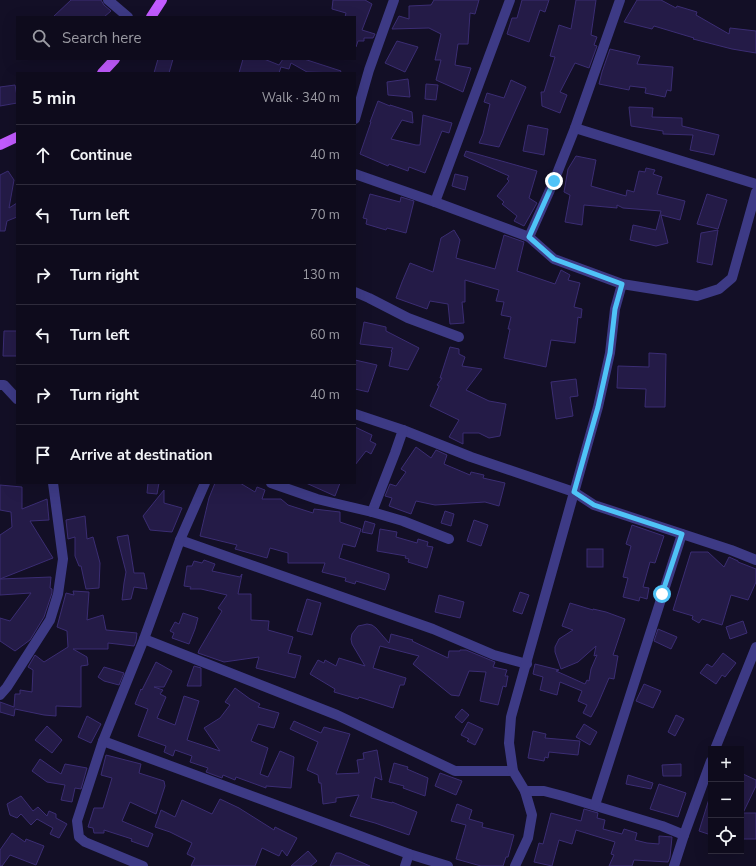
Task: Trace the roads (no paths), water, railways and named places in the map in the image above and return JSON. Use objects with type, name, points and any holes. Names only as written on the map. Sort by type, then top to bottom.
[{"type":"main road","points":[[152,16],[162,0]]},
{"type":"main road","points":[[103,72],[114,60]]},
{"type":"main road","points":[[0,144],[16,137]]},
{"type":"street","points":[[108,0],[127,16]]},
{"type":"street","points":[[356,116],[369,70],[394,0]]},
{"type":"street","points":[[435,202],[510,0]]},
{"type":"street","points":[[529,237],[554,181],[575,128],[620,0]]},
{"type":"street","points":[[575,128],[756,184]]},
{"type":"street","points":[[356,174],[529,237],[554,259],[622,284],[697,296],[719,289],[732,278],[756,192]]},
{"type":"street","points":[[515,866],[528,838],[532,815],[525,791],[513,771],[509,744],[511,717],[598,407],[610,353],[615,309],[622,284]]},
{"type":"street","points":[[356,292],[408,318],[459,337]]},
{"type":"street","points":[[0,385],[4,385],[16,398]]},
{"type":"street","points":[[356,414],[403,430],[471,457],[574,492],[594,505],[732,550],[756,560]]},
{"type":"street","points":[[372,512],[403,430]]},
{"type":"street","points":[[0,695],[7,688],[50,620],[58,594],[63,559],[53,484]]},
{"type":"street","points":[[142,866],[84,842],[79,837],[77,821],[103,741],[144,639],[180,540],[205,484]]},
{"type":"street","points":[[273,484],[317,499],[402,521],[449,539]]},
{"type":"street","points":[[595,805],[682,534]]},
{"type":"street","points":[[180,540],[433,629],[494,655],[527,664]]},
{"type":"street","points":[[144,639],[337,715],[455,771],[513,771]]},
{"type":"street","points":[[717,746],[756,647]]},
{"type":"street","points":[[103,741],[409,854],[448,866]]},
{"type":"street","points":[[674,866],[708,769]]},
{"type":"street","points":[[525,791],[544,791],[563,796],[684,834]]},
{"type":"street","points":[[405,866],[409,854]]}]
